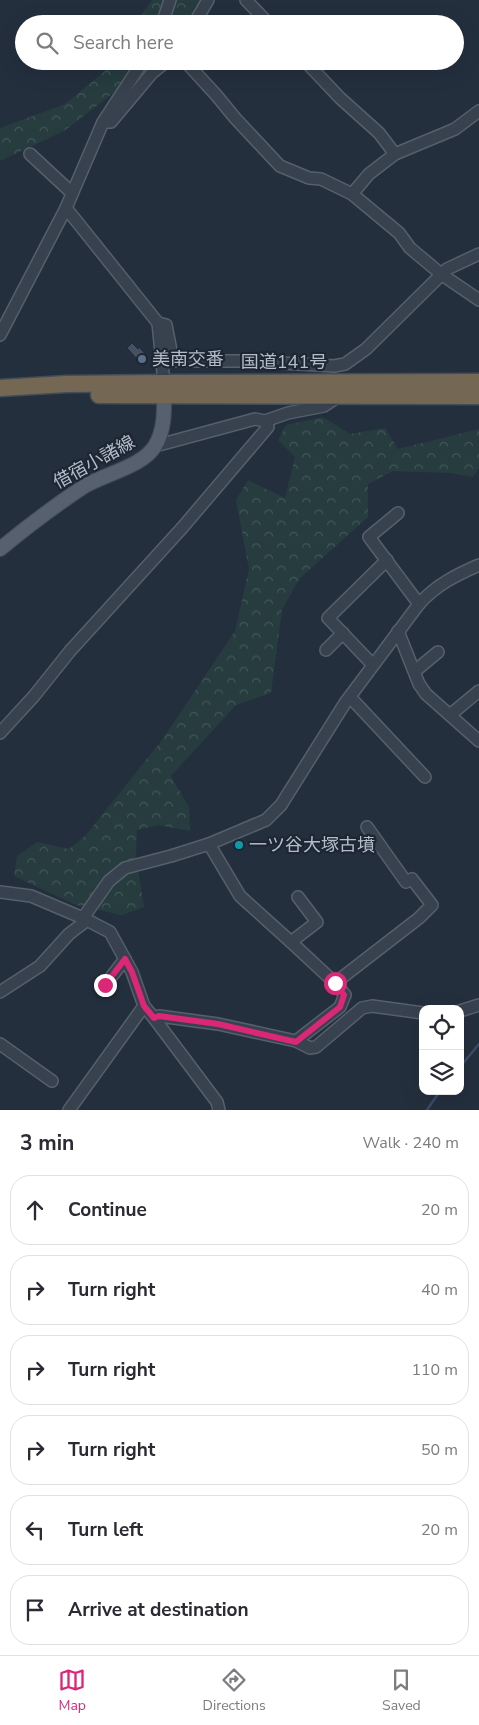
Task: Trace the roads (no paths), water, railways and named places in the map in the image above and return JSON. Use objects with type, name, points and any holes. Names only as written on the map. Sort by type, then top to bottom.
[{"type":"highway","name":"国道141号","points":[[0,394],[479,382]]},
{"type":"highway","name":"国道141号","points":[[0,388],[66,384],[339,396],[479,396]]},
{"type":"main road","name":"借宿小諸線","points":[[0,549],[40,516],[86,486],[147,456],[162,432],[164,389]]},
{"type":"street","points":[[165,15],[170,0]]},
{"type":"street","points":[[199,15],[208,0]]},
{"type":"street","points":[[246,0],[260,15]]},
{"type":"street","points":[[0,335],[66,208],[103,122],[137,70]]},
{"type":"street","points":[[103,122],[111,122],[156,70]]},
{"type":"street","points":[[193,70],[280,166],[308,178],[321,179],[352,194],[399,233],[410,248],[441,274],[479,300]]},
{"type":"street","points":[[314,70],[340,98],[379,133],[394,154]]},
{"type":"street","points":[[352,194],[369,174],[394,154],[455,128],[479,111]]},
{"type":"street","points":[[30,154],[72,193]]},
{"type":"street","points":[[66,208],[158,323],[164,389]]},
{"type":"street","points":[[158,323],[166,325],[173,361],[243,361],[334,366],[344,364],[366,348],[447,269],[479,254]]},
{"type":"street","points":[[155,446],[255,419],[265,421],[288,413],[324,406],[339,396]]},
{"type":"street","points":[[0,733],[34,696],[70,650],[182,528],[268,427],[265,421]]},
{"type":"street","points":[[398,513],[369,537],[419,604]]},
{"type":"street","points":[[373,665],[328,618],[387,560]]},
{"type":"street","points":[[0,992],[40,966],[85,919],[109,881],[125,868],[209,844],[266,820],[281,805],[350,697],[429,592],[440,584],[479,565]]},
{"type":"street","points":[[398,632],[419,684],[426,694],[479,741]]},
{"type":"street","points":[[326,650],[343,633]]},
{"type":"street","points":[[415,671],[438,652]]},
{"type":"street","points":[[450,715],[479,691]]},
{"type":"street","points":[[350,697],[425,777]]},
{"type":"street","points":[[470,732],[479,724]]},
{"type":"street","points":[[335,983],[432,905],[412,880],[406,882],[367,827]]},
{"type":"street","points":[[209,844],[240,896],[335,983],[344,995],[340,1007],[296,1042]]},
{"type":"street","points":[[0,892],[31,896],[110,932],[132,972],[144,1006],[217,1102],[219,1110]]},
{"type":"street","points":[[291,942],[317,922],[298,897]]},
{"type":"street","points":[[105,985],[125,959]]},
{"type":"street","points":[[464,1009],[479,1005]]},
{"type":"street","points":[[69,1110],[144,1006]]},
{"type":"street","points":[[154,1018],[159,1016],[218,1024],[296,1042],[310,1048],[316,1047],[362,1008],[372,1006],[419,1012]]},
{"type":"street","points":[[0,1044],[52,1081]]},
{"type":"waterway","points":[[464,1062],[479,1044]]},
{"type":"waterway","points":[[427,1110],[437,1095]]},
{"type":"place","name":"美南交番","points":[[142,359]]},
{"type":"place","name":"一ツ谷大塚古墳","points":[[239,845]]}]
